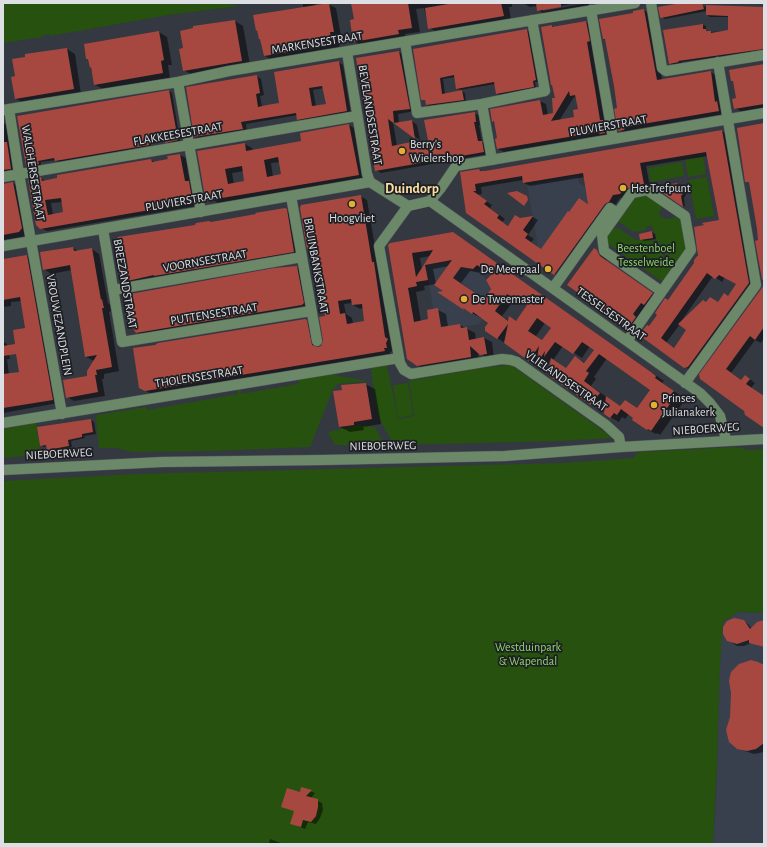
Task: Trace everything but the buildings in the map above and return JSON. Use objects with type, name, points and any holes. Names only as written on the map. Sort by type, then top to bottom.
[{"type":"street","name":"MARKENSESTRAAT","points":[[6,109],[178,82],[229,71],[635,3]]},
{"type":"street","points":[[651,3],[662,68],[666,71],[764,55]]},
{"type":"street","points":[[591,10],[613,139]]},
{"type":"street","points":[[405,42],[417,113],[482,104],[545,91],[532,20]]},
{"type":"street","name":"BEVELANDSESTRAAT","points":[[347,52],[367,174],[370,182]]},
{"type":"street","points":[[685,383],[760,286],[718,62]]},
{"type":"street","points":[[178,82],[201,212]]},
{"type":"street","points":[[482,104],[492,160]]},
{"type":"street","name":"WALCHERSESTRAAT","points":[[6,109],[31,241]]},
{"type":"street","name":"PLUVIERSTRAAT","points":[[430,201],[456,166],[764,113]]},
{"type":"street","name":"FLAKKEESESTRAAT","points":[[3,176],[357,116]]},
{"type":"street","points":[[370,182],[408,206]]},
{"type":"street","name":"PLUVIERSTRAAT","points":[[3,246],[370,182]]},
{"type":"street","points":[[627,341],[691,250],[685,216],[647,190],[632,193],[602,235],[604,251],[661,291]]},
{"type":"street","name":"BRUINBANKSTRAAT","points":[[291,196],[317,341]]},
{"type":"street","points":[[399,358],[378,246],[408,206],[430,201]]},
{"type":"street","name":"TESSELSESTRAAT","points":[[430,201],[700,393],[720,416],[726,440]]},
{"type":"street","points":[[553,288],[610,208],[617,213]]},
{"type":"street","name":"BREEZANDSTRAAT","points":[[103,229],[122,342]]},
{"type":"street","name":"VROUWEZANDPLEIN","points":[[31,241],[62,414]]},
{"type":"street","name":"VOORNSESTRAAT","points":[[113,290],[302,257]]},
{"type":"street","name":"PUTTENSESTRAAT","points":[[122,342],[311,311]]},
{"type":"street","name":"THOLENSESTRAAT","points":[[3,423],[399,358]]},
{"type":"street","name":"VLIELANDSESTRAAT","points":[[399,358],[401,367],[411,374],[502,359],[516,362],[606,425],[619,437],[621,447]]},
{"type":"street","name":"NIEBOERWEG","points":[[3,470],[162,462],[505,456],[726,440],[764,439]]},
{"type":"shaded area","points":[[578,176],[579,183],[595,194],[594,196],[607,205],[558,278],[529,259],[538,247],[527,185]]},
{"type":"shaded area","name":"De Tweemaster","points":[[448,262],[459,270],[461,267],[481,272],[491,289],[489,291],[498,297],[479,324],[437,333],[426,265]]},
{"type":"shaded area","points":[[738,612],[764,613],[764,844],[713,844],[716,800],[720,652],[723,622]]},
{"type":"green space","points":[[3,3],[231,3],[230,4],[239,6],[168,15],[3,43]]},
{"type":"green space","points":[[703,157],[706,174],[688,177],[685,160]]},
{"type":"green space","points":[[682,162],[684,176],[651,182],[648,168]]},
{"type":"green space","points":[[707,177],[714,216],[696,219],[689,180]]},
{"type":"green space","points":[[645,193],[663,206],[659,212],[660,216],[665,219],[677,217],[683,221],[688,249],[675,267],[656,239],[652,226],[646,227],[646,230],[634,232],[616,220],[622,211],[625,213],[632,201],[638,195]]},
{"type":"green space","name":"Beestenboel Tesselweide","points":[[618,228],[636,240],[653,240],[672,270],[663,282],[608,244],[607,234],[611,229]]},
{"type":"green space","points":[[511,365],[613,438],[558,441],[394,445],[382,424],[377,410],[371,370],[373,366],[387,366],[398,419],[414,416],[409,381],[481,368]]},
{"type":"green space","points":[[329,374],[368,381],[338,384],[333,389],[310,447],[213,451],[134,452],[115,448],[99,448],[97,415],[146,407],[147,410],[238,394],[237,388],[240,387],[241,394],[298,384],[298,377]]},
{"type":"green space","points":[[408,383],[413,415],[398,418],[393,385]]},
{"type":"green space","points":[[36,423],[41,455],[3,458],[3,429]]},
{"type":"green space","points":[[359,425],[375,427],[385,446],[335,445],[328,432]]},
{"type":"green space","name":"Westduinpark & Wapendal","points":[[736,447],[749,450],[764,449],[764,613],[738,612],[723,622],[713,844],[3,844],[3,481],[136,474],[564,463],[633,458],[639,452]]},
{"type":"place","name":"Berry's Wielershop","points":[[402,151]]},
{"type":"place","name":"Het Trefpunt","points":[[623,188]]},
{"type":"place","name":"Hoogvliet","points":[[352,204]]},
{"type":"place","name":"De Meerpaal","points":[[548,269]]},
{"type":"place","name":"De Tweemaster","points":[[464,299]]},
{"type":"place","name":"Prinses Julianakerk","points":[[654,405]]},
{"type":"district","name":"Duindorp","points":[[412,189]]}]
